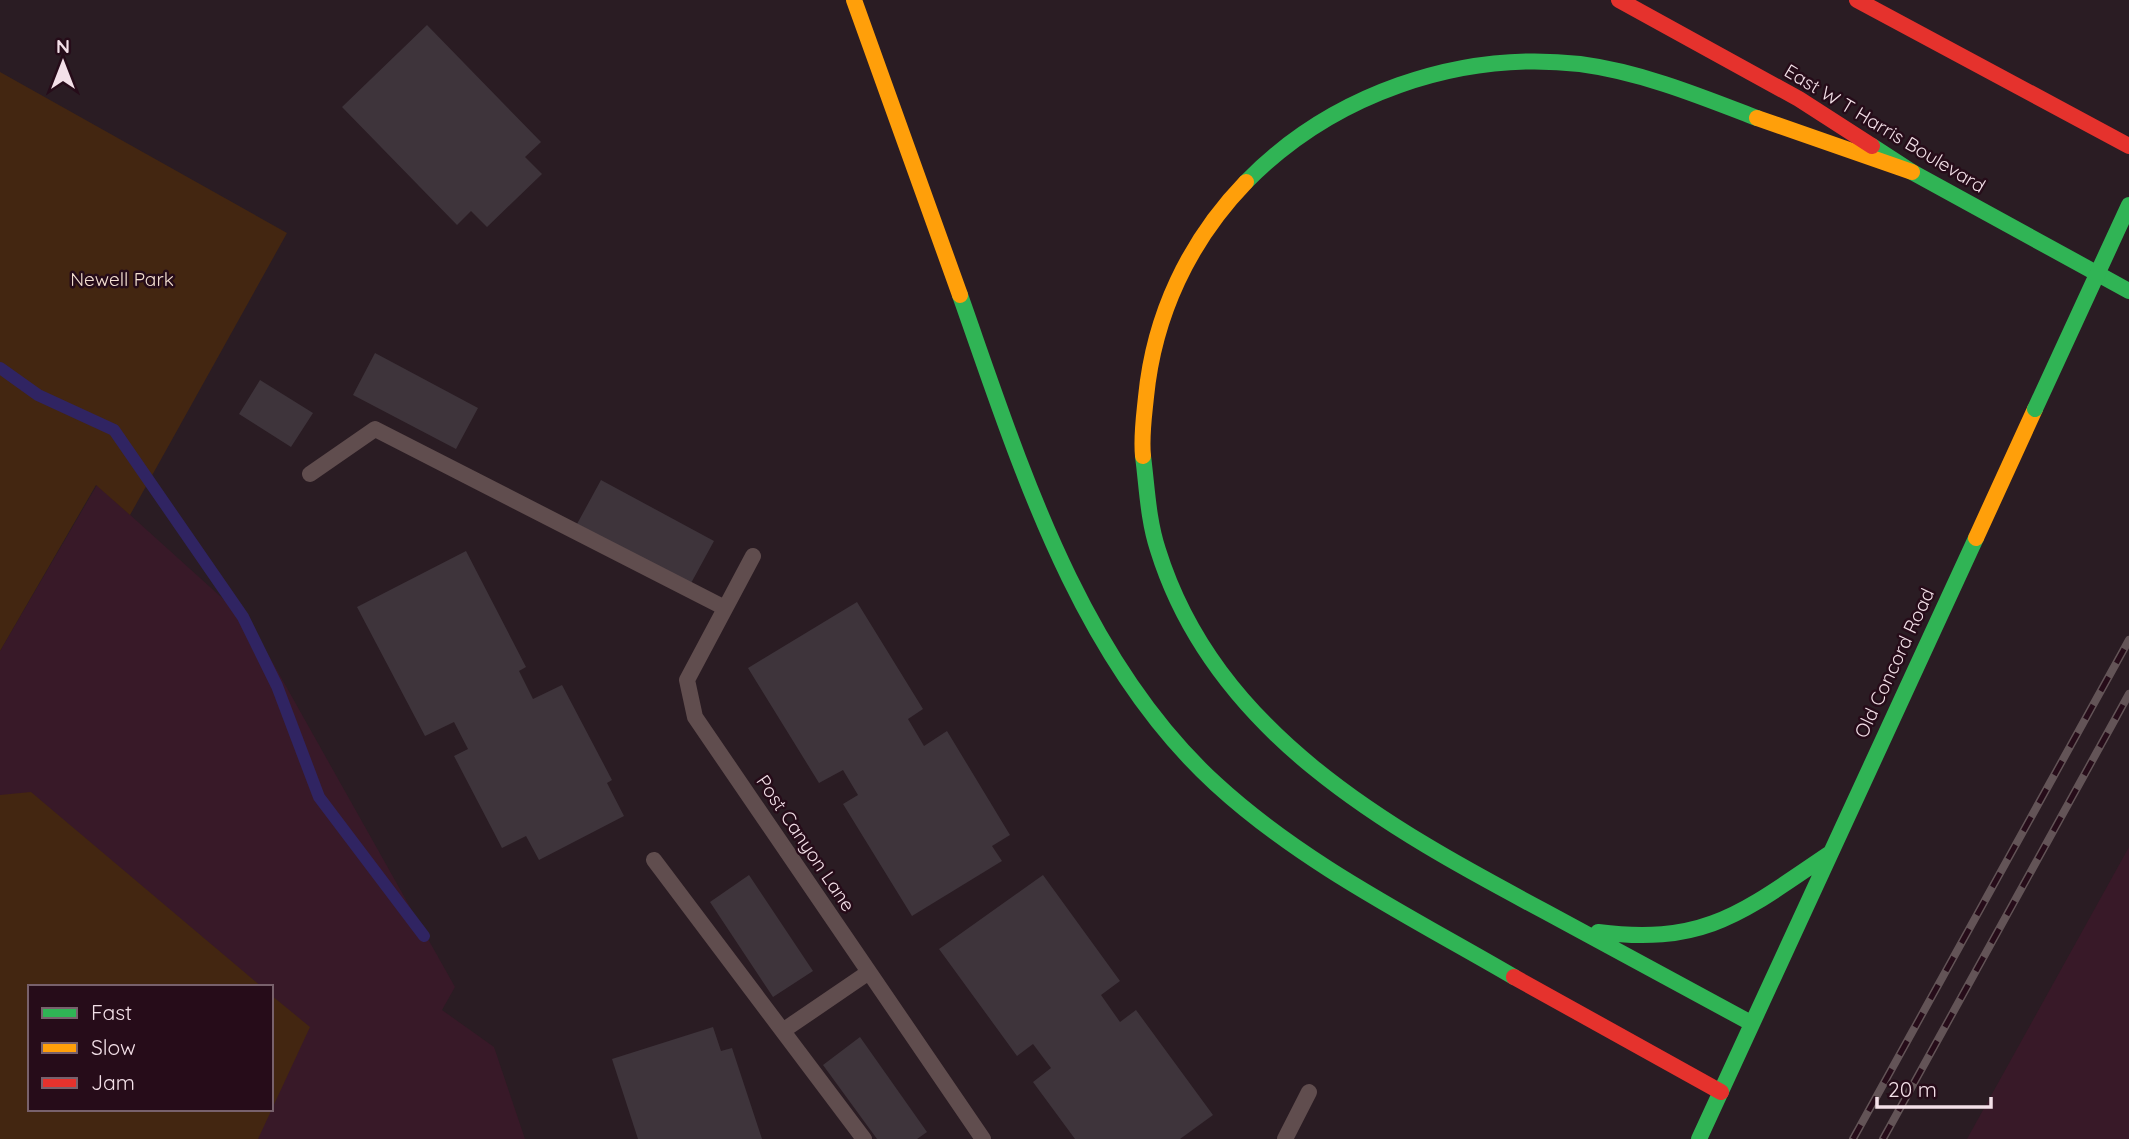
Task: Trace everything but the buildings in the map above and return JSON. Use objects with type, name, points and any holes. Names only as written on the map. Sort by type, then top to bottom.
[{"type":"main road","points":[[854,0],[1028,483],[1064,569],[1102,639],[1146,707],[1190,759],[1247,812],[1325,865],[1630,1045],[1721,1092]]},
{"type":"main road","name":"East W T Harris Boulevard","points":[[1619,0],[1799,99],[1912,172],[2129,291]]},
{"type":"main road","points":[[1857,0],[2129,146]]},
{"type":"main road","points":[[1994,53],[2027,92]]},
{"type":"main road","points":[[1751,1024],[1440,855],[1286,746],[1230,685],[1200,639],[1174,589],[1152,533],[1145,483],[1142,430],[1144,392],[1152,341],[1172,289],[1193,246],[1228,198],[1260,164],[1298,133],[1350,102],[1392,85],[1457,68],[1515,61],[1628,73],[1683,89],[1792,131],[1912,172]]},
{"type":"main road","name":"Old Concord Road","points":[[1699,1139],[2129,205]]},
{"type":"main road","points":[[1575,928],[1626,938],[1671,938],[1706,929],[1755,903],[1829,854]]},
{"type":"lane","points":[[310,474],[375,429],[725,608]]},
{"type":"lane","name":"Post Canyon Lane","points":[[752,556],[687,680],[695,717],[983,1139]]},
{"type":"lane","points":[[654,860],[864,1139]]},
{"type":"lane","points":[[784,1030],[869,972]]},
{"type":"lane","points":[[1285,1139],[1309,1092]]},
{"type":"shaded area","points":[[97,485],[251,624],[455,987],[442,1010],[494,1047],[525,1139],[0,1139],[0,651]]},
{"type":"shaded area","points":[[2129,847],[2129,1139],[1967,1139]]},
{"type":"green space","name":"Newell Park","points":[[0,72],[287,233],[130,515],[96,485],[0,651]]},
{"type":"green space","points":[[31,792],[260,985],[28,985],[28,1111],[271,1111],[258,1139],[0,1139],[0,795]]},
{"type":"green space","points":[[273,997],[310,1027],[273,1107]]},
{"type":"waterway","points":[[0,368],[38,395],[114,430],[243,617],[277,686],[319,797],[424,936]]},
{"type":"railway","points":[[1853,1139],[2129,640]]},
{"type":"railway","points":[[1883,1139],[2129,694]]},
{"type":"traffic: fast","points":[[1246,182],[1280,151],[1317,125],[1357,103],[1399,85],[1443,72],[1488,64],[1534,61],[1603,68],[1670,86],[1757,118]]},
{"type":"traffic: fast","points":[[1872,146],[1912,172],[2129,291]]},
{"type":"traffic: fast","points":[[2035,409],[2129,205]]},
{"type":"traffic: fast","points":[[960,295],[1006,426],[1059,556],[1091,619],[1127,679],[1168,734],[1216,784],[1285,840],[1360,888],[1514,977]]},
{"type":"traffic: fast","points":[[1143,456],[1155,539],[1185,615],[1220,672],[1264,723],[1314,768],[1369,809],[1427,846],[1751,1023]]},
{"type":"traffic: fast","points":[[1699,1139],[1976,538]]},
{"type":"traffic: fast","points":[[1598,932],[1668,934],[1696,929],[1747,907],[1829,854]]},
{"type":"traffic: slow","points":[[854,0],[960,295]]},
{"type":"traffic: slow","points":[[1757,118],[1912,172]]},
{"type":"traffic: slow","points":[[1143,456],[1143,426],[1150,367],[1166,308],[1191,254],[1207,229],[1246,182]]},
{"type":"traffic: slow","points":[[1976,538],[2035,409]]},
{"type":"traffic: jam","points":[[1619,0],[1799,99],[1872,146]]},
{"type":"traffic: jam","points":[[1857,0],[2129,146]]},
{"type":"traffic: jam","points":[[1514,977],[1721,1092]]}]
